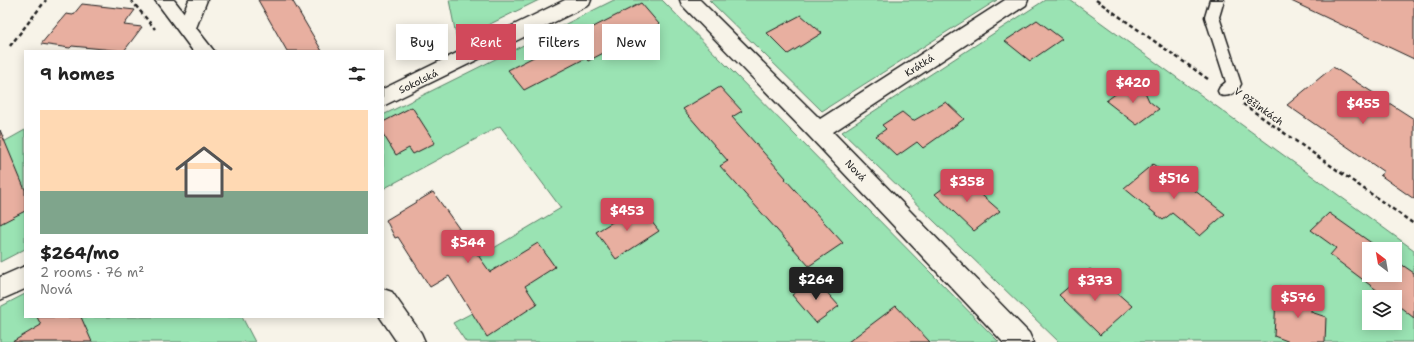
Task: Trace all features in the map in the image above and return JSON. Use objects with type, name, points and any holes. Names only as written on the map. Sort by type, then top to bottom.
[{"type":"street","points":[[164,0],[203,50]]},
{"type":"street","points":[[187,28],[198,0]]},
{"type":"street","name":"Sokolská","points":[[384,98],[582,0]]},
{"type":"street","name":"Nová","points":[[689,0],[818,131],[1020,342]]},
{"type":"street","name":"Krátká","points":[[818,131],[1019,0]]},
{"type":"street","points":[[0,290],[24,278]]},
{"type":"street","points":[[384,301],[412,342]]},
{"type":"lane","points":[[1217,0],[1212,17],[1234,84],[1225,92]]},
{"type":"path","points":[[10,46],[46,0]]},
{"type":"path","points":[[131,0],[160,35]]},
{"type":"path","name":"V Pěšinkách","points":[[1096,0],[1414,224]]},
{"type":"green space","points":[[449,0],[539,0],[490,24],[456,24],[456,35]]},
{"type":"green space","points":[[614,0],[662,0],[999,342],[466,342],[453,323],[472,313],[472,261],[561,208],[500,126],[384,188],[384,115],[493,60],[516,60],[516,49],[524,45],[524,60],[594,60],[594,24],[566,24]]},
{"type":"green space","points":[[709,0],[997,0],[822,111]]},
{"type":"green space","points":[[1045,0],[1070,0],[1414,250],[1414,342],[1059,342],[842,132]]},
{"type":"green space","points":[[24,131],[24,250],[0,262],[0,144]]},
{"type":"green space","points":[[24,295],[24,318],[243,318],[255,342],[0,342],[0,307]]},
{"type":"building","points":[[258,0],[292,0],[321,50],[286,50]]},
{"type":"building","points":[[1289,0],[1414,0],[1414,59]]},
{"type":"building","points":[[641,3],[659,24],[602,24],[602,54],[594,58],[594,27]]},
{"type":"building","points":[[82,4],[135,10],[124,25],[142,27],[125,50],[72,46],[70,48],[41,44],[66,14],[73,15]]},
{"type":"building","points":[[801,15],[822,33],[788,54],[767,33]]},
{"type":"building","points":[[1037,20],[1062,39],[1030,61],[1005,41]]},
{"type":"building","points":[[528,60],[582,60],[524,90],[508,70]]},
{"type":"building","points":[[1333,67],[1414,119],[1414,199],[1380,175],[1384,172],[1287,105]]},
{"type":"building","points":[[1129,84],[1137,90],[1145,92],[1149,101],[1159,109],[1137,125],[1106,101]]},
{"type":"building","points":[[720,87],[742,111],[732,117],[786,178],[785,179],[843,243],[809,266],[720,166],[728,161],[683,109]]},
{"type":"building","points":[[946,102],[964,119],[923,148],[917,142],[897,156],[876,136],[886,129],[882,125],[902,112],[913,121]]},
{"type":"building","points":[[412,107],[435,143],[413,154],[409,148],[396,155],[384,136],[384,121]]},
{"type":"building","points":[[0,130],[24,188],[24,212],[0,224]]},
{"type":"building","points":[[1153,164],[1168,176],[1172,173],[1225,214],[1200,236],[1172,213],[1163,220],[1124,188]]},
{"type":"building","points":[[960,176],[1000,211],[974,231],[935,194]]},
{"type":"building","points":[[433,192],[490,272],[538,243],[555,267],[525,286],[537,304],[487,337],[449,276],[430,287],[398,237],[395,238],[386,220]]},
{"type":"building","points":[[639,206],[659,231],[616,259],[596,232]]},
{"type":"building","points":[[1329,213],[1370,242],[1362,242],[1362,279],[1330,255],[1336,248],[1311,230]]},
{"type":"building","points":[[1402,265],[1414,273],[1414,318],[1402,309],[1402,290],[1377,290],[1366,282],[1402,282]]},
{"type":"building","points":[[1090,269],[1132,306],[1100,335],[1059,295]]},
{"type":"building","points":[[815,279],[839,306],[816,323],[792,295]]},
{"type":"building","points":[[1279,286],[1312,297],[1311,312],[1326,317],[1325,342],[1290,342],[1274,336],[1276,299],[1278,300]]},
{"type":"building","points":[[896,306],[930,342],[848,342]]},
{"type":"building","points":[[38,318],[81,318],[92,342],[12,342],[41,325]]}]
